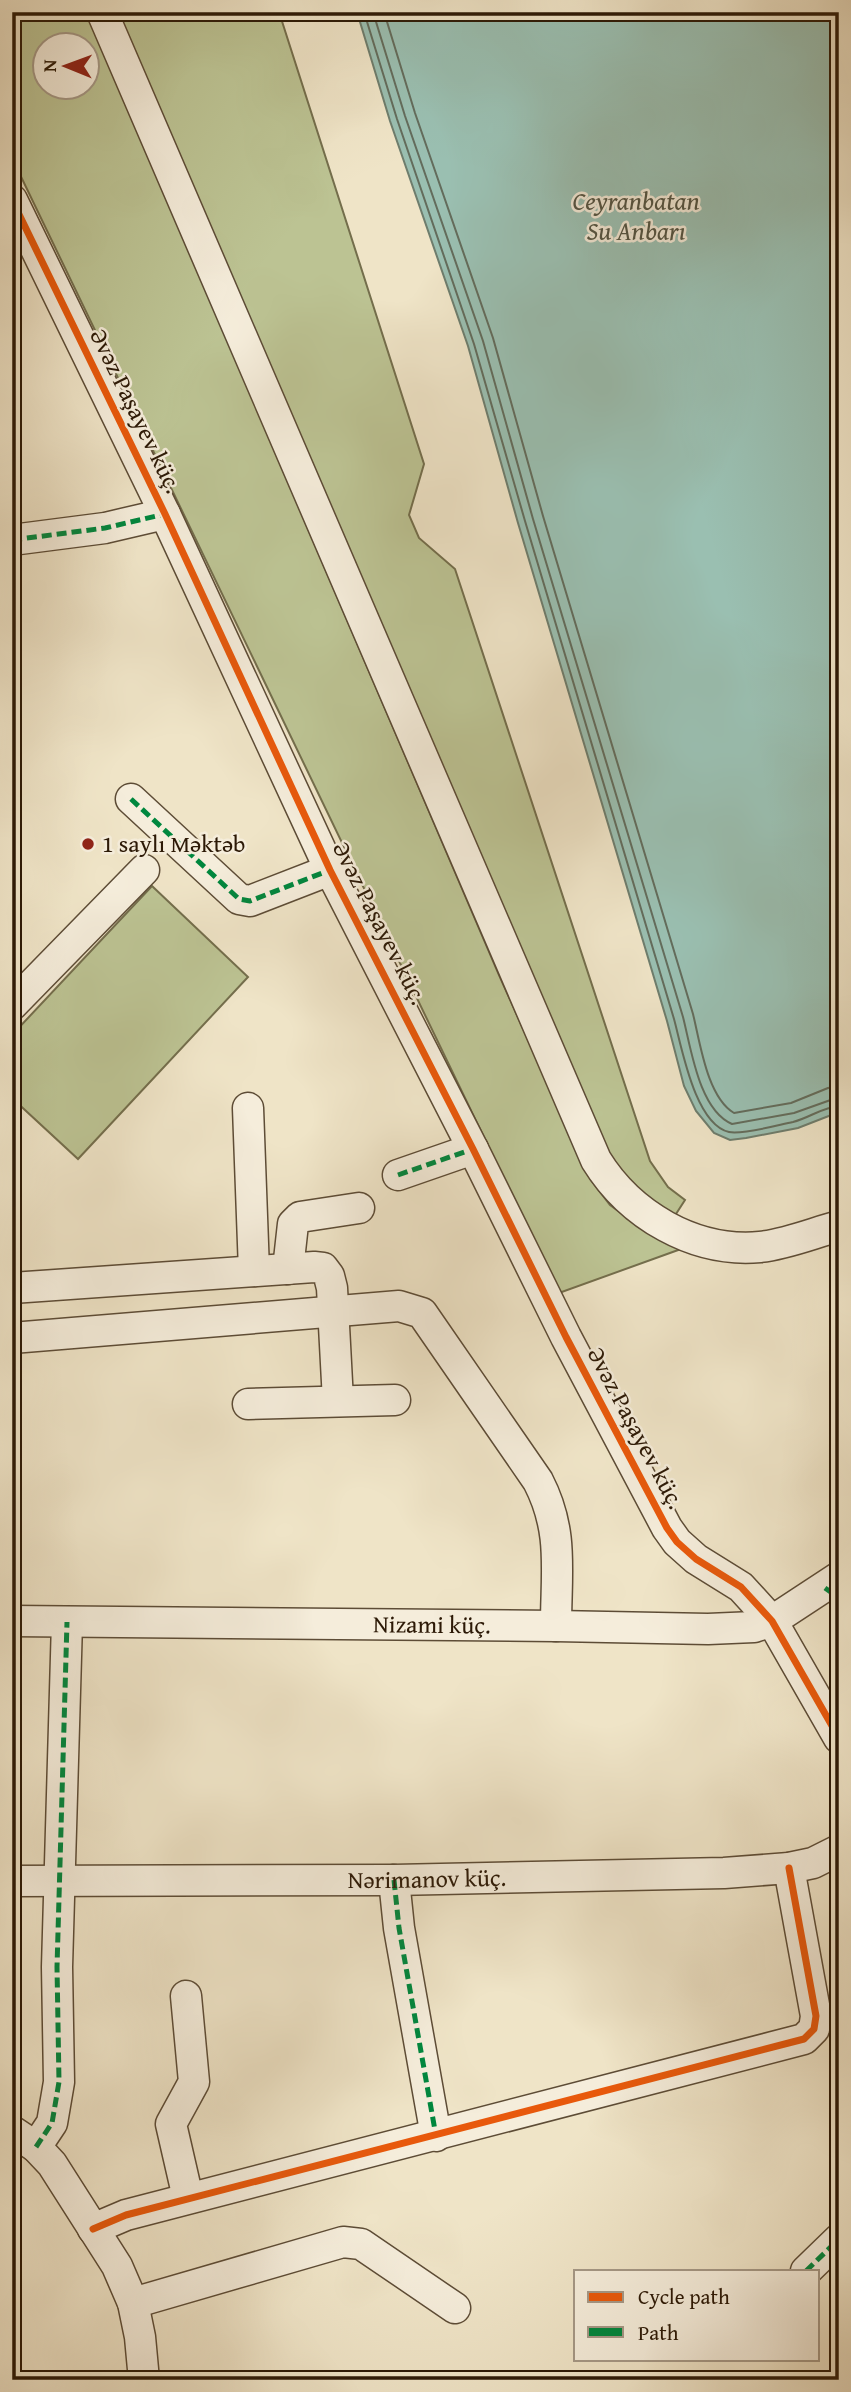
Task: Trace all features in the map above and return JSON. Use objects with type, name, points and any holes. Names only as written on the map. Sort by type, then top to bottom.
[{"type":"street","points":[[102,12],[596,1160],[609,1181],[643,1213],[673,1230],[699,1240],[719,1245],[761,1247],[839,1226]]},
{"type":"street","name":"Əvəz Paşayev küç.","points":[[12,200],[165,514],[330,870],[566,1337],[667,1528],[677,1542],[696,1559],[741,1587],[772,1621]]},
{"type":"street","points":[[12,540],[105,528],[165,514]]},
{"type":"street","points":[[131,799],[239,899],[250,901],[330,870]]},
{"type":"street","points":[[12,1005],[144,870]]},
{"type":"street","points":[[248,1108],[254,1271]]},
{"type":"street","points":[[398,1175],[473,1149]]},
{"type":"street","points":[[288,1269],[293,1224],[300,1217],[359,1208]]},
{"type":"street","points":[[12,1288],[323,1268],[329,1276],[335,1313],[338,1401]]},
{"type":"street","points":[[12,1338],[399,1306],[422,1313],[538,1481],[548,1502],[557,1536],[556,1626]]},
{"type":"street","points":[[248,1404],[395,1400]]},
{"type":"street","name":"Nizami küç.","points":[[12,1621],[708,1629],[754,1627],[772,1621],[834,1588]]},
{"type":"street","points":[[772,1621],[839,1738]]},
{"type":"street","points":[[67,1622],[57,1966],[59,2082],[52,2123],[24,2139],[52,2164],[117,2266],[133,2304],[140,2337],[144,2380]]},
{"type":"street","name":"Nərimanov küç.","points":[[12,1881],[661,1876],[789,1868],[813,1863],[839,1850]]},
{"type":"street","points":[[93,2229],[126,2215],[188,2198],[804,2039],[814,2029],[816,2016],[789,1868]]},
{"type":"street","points":[[394,1880],[399,1928],[436,2136]]},
{"type":"street","points":[[186,1996],[194,2082],[171,2124],[188,2198]]},
{"type":"street","points":[[807,2270],[839,2239]]},
{"type":"street","points":[[133,2304],[343,2242],[361,2244],[455,2308]]},
{"type":"shaded area","points":[[12,12],[87,12],[96,32],[32,32],[32,102],[102,102],[102,47],[499,975],[591,1180],[610,1205],[642,1228],[681,1249],[559,1293],[12,158]]},
{"type":"shaded area","points":[[116,12],[279,12],[424,464],[409,515],[419,538],[455,569],[650,1161],[668,1187],[685,1200],[674,1217],[625,1179],[606,1155]]},
{"type":"shaded area","points":[[152,886],[248,977],[78,1159],[12,1098],[12,1035]]},
{"type":"water","name":"Ceyranbatan Su Anbarı","points":[[357,12],[839,12],[839,1112],[798,1128],[730,1140],[714,1133],[696,1111],[684,1086],[468,346],[390,121]]},
{"type":"marked path","points":[[12,540],[105,528],[165,514]]},
{"type":"marked path","points":[[131,799],[239,899],[250,901],[330,870]]},
{"type":"marked path","points":[[398,1175],[473,1149]]},
{"type":"marked path","points":[[825,1588],[839,1598]]},
{"type":"marked path","points":[[36,2147],[52,2123],[59,2082],[57,1967],[67,1622]]},
{"type":"marked path","points":[[394,1880],[399,1928],[436,2136]]},
{"type":"marked path","points":[[807,2270],[839,2239]]},
{"type":"cycle path","points":[[12,200],[165,514],[330,870],[566,1337],[667,1528],[677,1542],[696,1559],[741,1587],[772,1621],[839,1738]]},
{"type":"cycle path","points":[[93,2229],[126,2215],[804,2039],[814,2029],[816,2016],[789,1868]]},
{"type":"place","name":"1 saylı Məktəb","points":[[88,844]]}]
